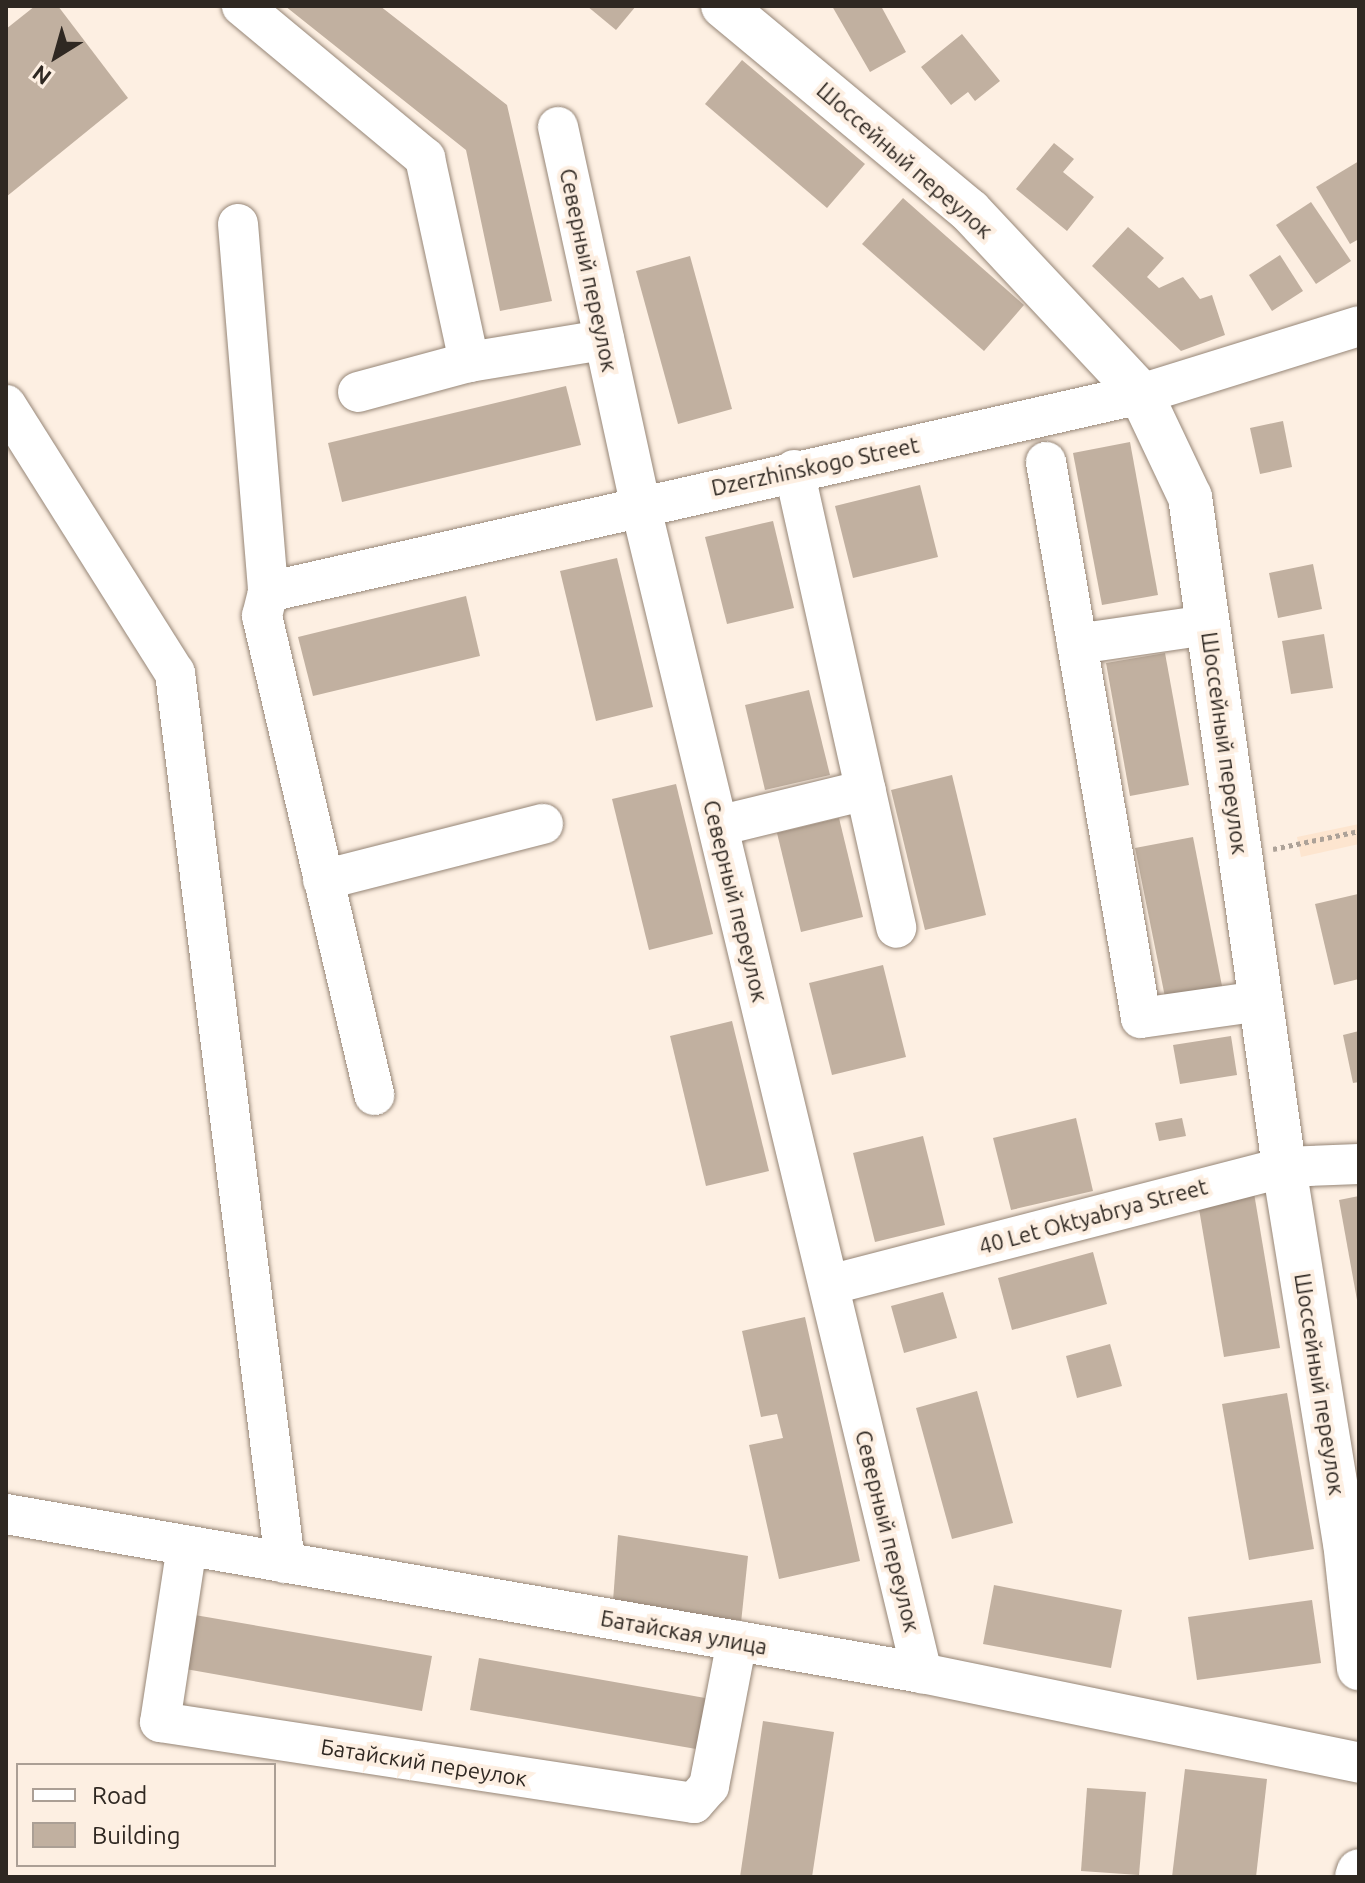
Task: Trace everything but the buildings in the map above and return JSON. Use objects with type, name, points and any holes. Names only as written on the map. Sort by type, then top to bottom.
[{"type":"main road","name":"Шоссейный переулок","points":[[723,6],[970,211],[1141,394],[1190,497],[1284,1167],[1352,1540],[1359,1668]]},
{"type":"main road","points":[[1357,1877],[1359,1871]]},
{"type":"street","points":[[242,6],[425,158],[469,362]]},
{"type":"street","name":"Северный переулок","points":[[558,127],[640,504],[922,1673]]},
{"type":"street","points":[[238,224],[268,592],[262,616],[374,1095]]},
{"type":"street","name":"Dzerzhinskogo Street","points":[[268,592],[640,504],[1141,394],[1359,326]]},
{"type":"street","points":[[358,392],[469,362],[604,340]]},
{"type":"street","points":[[6,405],[175,673],[285,1563]]},
{"type":"street","points":[[1046,462],[1141,1018],[1261,1001]]},
{"type":"street","points":[[794,470],[896,928]]},
{"type":"street","points":[[1077,644],[1208,625]]},
{"type":"street","points":[[718,826],[866,790]]},
{"type":"street","points":[[323,880],[543,824]]},
{"type":"street","name":"40 Let Oktyabrya Street","points":[[829,1285],[1284,1167],[1339,1168],[1359,1164]]},
{"type":"street","name":"Батайская улица","points":[[6,1514],[922,1673],[1359,1763]]},
{"type":"street","name":"Батайский переулок","points":[[187,1546],[160,1722],[694,1803],[709,1786],[737,1641]]},
{"type":"path","points":[[1241,855],[1359,831]]},
{"type":"shaded area","points":[[1359,824],[1359,844],[1301,857],[1297,837]]}]
